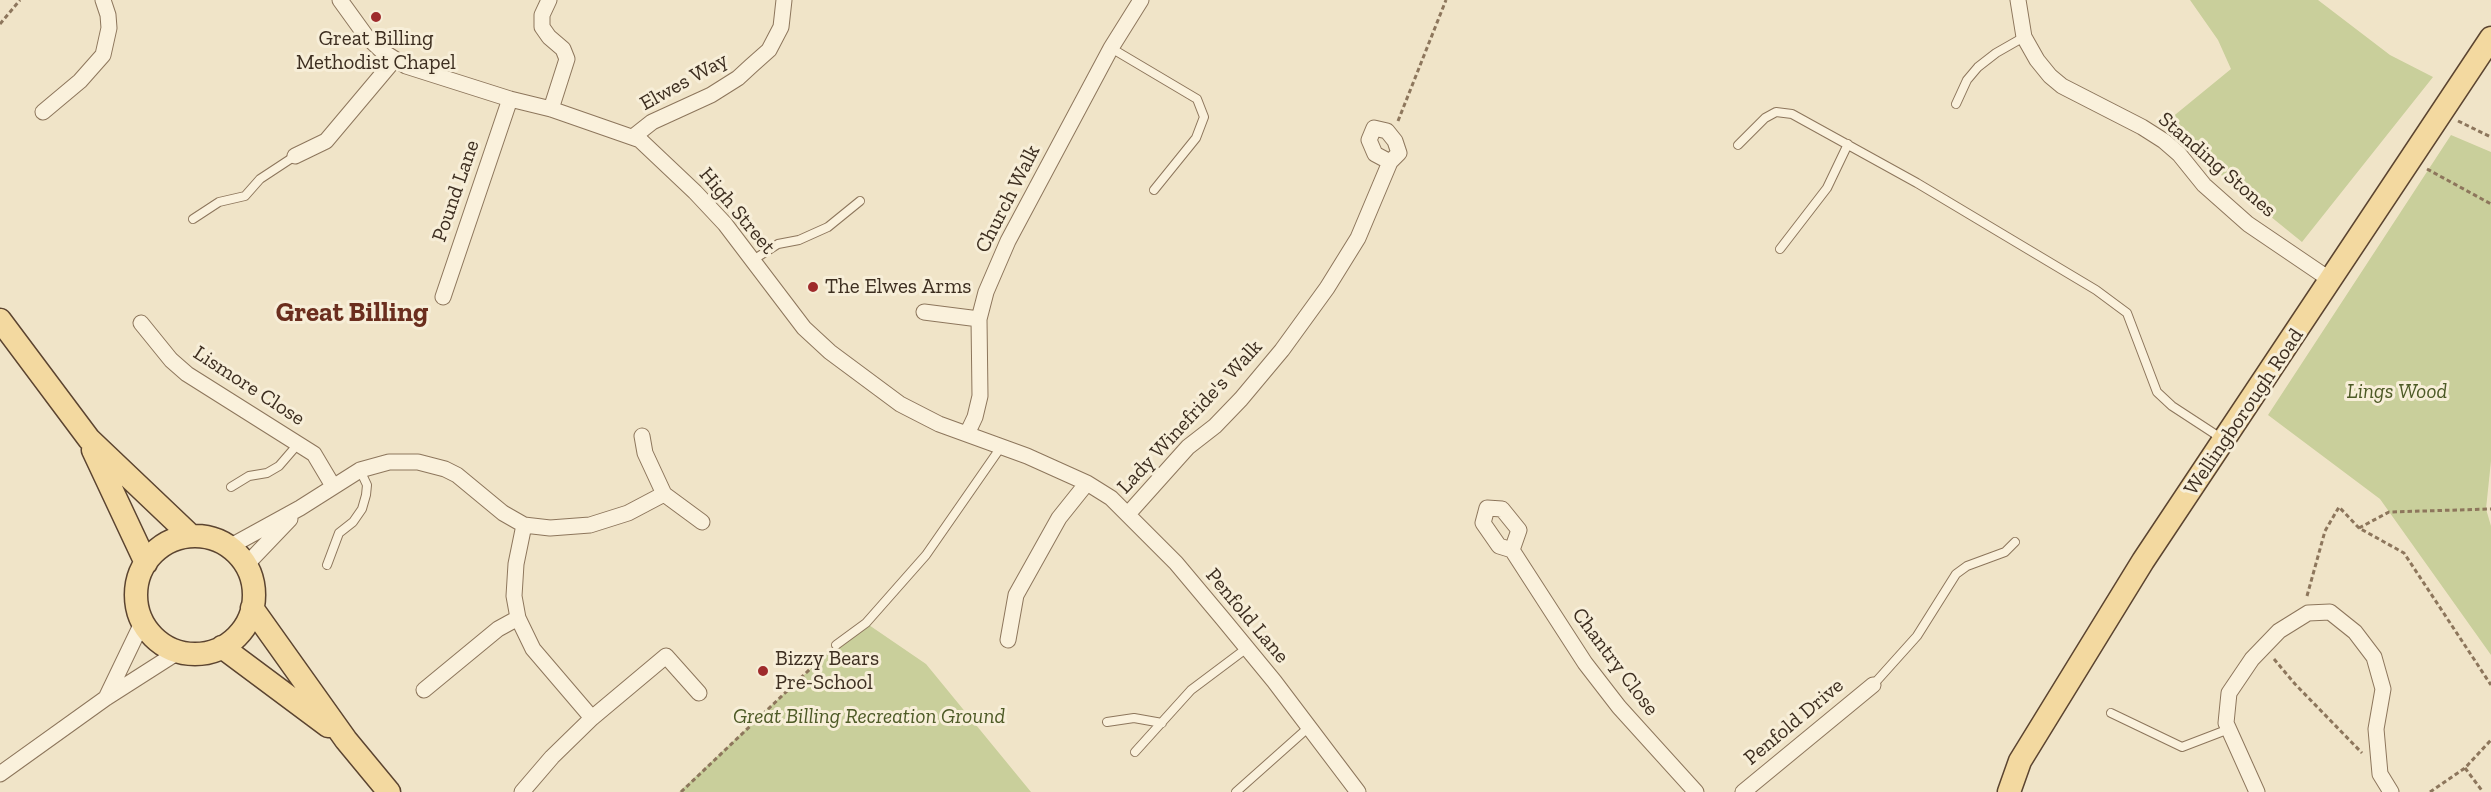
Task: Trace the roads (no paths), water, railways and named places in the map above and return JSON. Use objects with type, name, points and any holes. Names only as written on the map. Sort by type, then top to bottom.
[{"type":"main road","name":"Wellingborough Road","points":[[2009,792],[2020,761],[2143,561],[2332,281],[2491,38]]},
{"type":"main road","points":[[0,320],[88,439],[191,536]]},
{"type":"main road","points":[[88,439],[146,562]]},
{"type":"main road","points":[[191,536],[211,538],[229,547],[246,565],[252,579],[254,593],[252,608],[241,630],[222,647],[201,654],[178,652],[164,645],[142,623],[137,608],[136,592],[139,577],[146,562],[158,549],[174,540],[191,536]]},
{"type":"main road","points":[[252,608],[346,740],[388,792]]},
{"type":"main road","points":[[222,647],[346,740]]},
{"type":"street","points":[[43,112],[80,81],[103,55],[109,28],[103,0]]},
{"type":"street","name":"High Street","points":[[340,0],[366,36],[406,66],[633,136],[664,161],[725,224],[804,328],[830,352],[900,404],[1087,483]]},
{"type":"street","points":[[549,0],[542,15],[542,27],[549,37],[563,49],[567,59],[551,109]]},
{"type":"street","name":"Elwes Way","points":[[633,136],[652,122],[711,95],[738,78],[769,50],[781,27],[784,0]]},
{"type":"street","name":"Church Walk","points":[[967,434],[975,417],[980,396],[979,319],[986,291],[1008,241],[1111,48],[1141,0]]},
{"type":"street","name":"Standing Stones","points":[[2018,0],[2024,37],[2037,60],[2056,81],[2164,141],[2179,154],[2204,185],[2241,218],[2332,281]]},
{"type":"street","points":[[295,156],[326,141],[343,124],[395,59]]},
{"type":"street","name":"Pound Lane","points":[[442,297],[510,99]]},
{"type":"street","name":"Lady Winefride's Walk","points":[[1128,514],[1188,447],[1215,426],[1241,399],[1282,350],[1327,288],[1358,238],[1390,162],[1399,153],[1387,131],[1374,128],[1369,140],[1375,153],[1390,162]]},
{"type":"street","points":[[924,312],[979,319]]},
{"type":"street","name":"Lismore Close","points":[[141,323],[171,360],[187,374],[314,454],[333,486]]},
{"type":"street","points":[[642,436],[645,453],[664,494],[702,522]]},
{"type":"street","points":[[229,547],[300,508],[360,470],[374,465],[404,461],[438,467],[457,475],[503,513],[524,525],[550,528],[590,525],[628,513],[664,494]]},
{"type":"street","points":[[1008,640],[1016,595],[1059,518],[1087,483]]},
{"type":"street","name":"Penfold Lane","points":[[1087,483],[1111,498],[1176,563],[1309,727],[1354,791]]},
{"type":"street","points":[[246,565],[300,508]]},
{"type":"street","points":[[524,525],[515,575],[514,596],[518,618],[533,649],[592,718]]},
{"type":"street","name":"Chantry Close","points":[[1512,550],[1585,663],[1619,706],[1696,792]]},
{"type":"street","points":[[2257,792],[2226,723],[2229,693],[2252,658],[2279,631],[2308,613],[2330,612],[2355,632],[2374,657],[2383,689],[2376,729],[2379,770],[2391,792]]},
{"type":"street","points":[[424,690],[498,629],[518,618]]},
{"type":"street","points":[[106,698],[142,623]]},
{"type":"street","points":[[0,774],[106,698],[178,652]]},
{"type":"street","points":[[522,792],[552,757],[592,718],[666,656],[699,693]]},
{"type":"street","name":"Penfold Drive","points":[[1743,792],[1873,685]]},
{"type":"lane","points":[[1956,104],[1967,80],[1978,67],[1996,53],[2024,37]]},
{"type":"lane","points":[[1111,48],[1197,99],[1204,117],[1196,138],[1154,190]]},
{"type":"lane","points":[[1738,145],[1765,118],[1776,112],[1792,114],[1848,144],[2096,290],[2127,314],[2157,392],[2172,406],[2225,440]]},
{"type":"lane","points":[[1780,249],[1827,188],[1848,144]]},
{"type":"lane","points":[[193,219],[219,202],[245,196],[260,178],[295,156]]},
{"type":"lane","points":[[753,260],[778,244],[799,240],[828,227],[860,201]]},
{"type":"lane","points":[[231,487],[249,476],[267,473],[279,466],[299,443]]},
{"type":"lane","points":[[836,645],[866,623],[926,555],[1001,447]]},
{"type":"lane","points":[[327,565],[339,534],[353,522],[362,508],[367,485],[360,470]]},
{"type":"lane","points":[[1873,685],[1917,636],[1956,574],[1967,566],[2005,552],[2015,542]]},
{"type":"lane","points":[[1135,752],[1191,690],[1247,648]]},
{"type":"lane","points":[[2111,713],[2182,747],[2229,729]]},
{"type":"lane","points":[[1107,722],[1134,718],[1161,723]]},
{"type":"lane","points":[[1236,792],[1309,727]]},
{"type":"place","name":"Great Billing Methodist Chapel","points":[[376,17]]},
{"type":"place","name":"The Elwes Arms","points":[[813,287]]},
{"type":"place","name":"Bizzy Bears Pre-School","points":[[763,671]]},
{"type":"district","name":"Great Billing","points":[[352,313]]},
{"type":"park label","name":"Lings Wood","points":[[2397,392]]},
{"type":"park label","name":"Great Billing Recreation Ground","points":[[869,717]]}]
